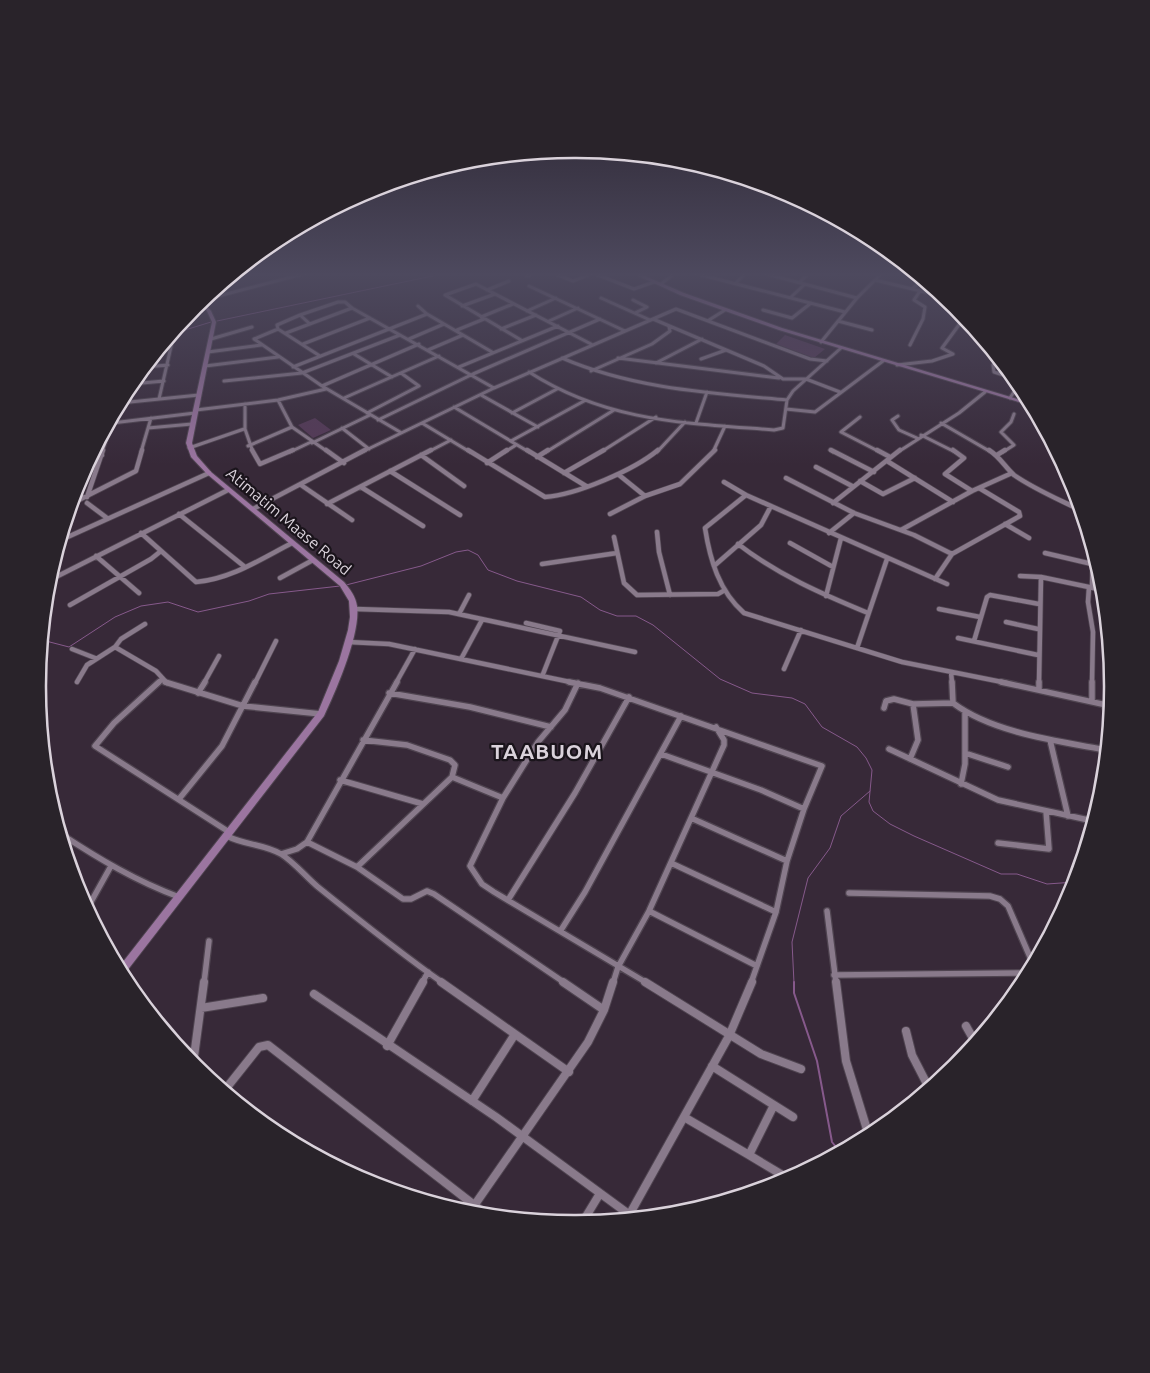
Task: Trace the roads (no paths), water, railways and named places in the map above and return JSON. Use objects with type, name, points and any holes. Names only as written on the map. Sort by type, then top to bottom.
[{"type":"main road","points":[[806,337],[1020,401]]},
{"type":"main road","points":[[190,448],[192,424],[211,339]]},
{"type":"main road","name":"Atimatim Maase Road","points":[[126,966],[321,714],[348,642],[354,609],[348,592],[342,584],[209,473],[198,462],[190,448]]},
{"type":"street","points":[[211,339],[218,337]]},
{"type":"street","points":[[260,337],[254,340],[261,346],[324,387],[400,432]]},
{"type":"street","points":[[293,337],[320,356]]},
{"type":"street","points":[[304,344],[322,337]]},
{"type":"street","points":[[292,366],[368,337]]},
{"type":"street","points":[[224,381],[302,373],[395,337]]},
{"type":"street","points":[[405,337],[473,374],[494,388]]},
{"type":"street","points":[[409,339],[413,337]]},
{"type":"street","points":[[428,350],[455,337]]},
{"type":"street","points":[[467,337],[492,352]]},
{"type":"street","points":[[516,337],[521,340]]},
{"type":"street","points":[[459,367],[531,337]]},
{"type":"street","points":[[378,420],[473,374],[558,337]]},
{"type":"street","points":[[579,337],[592,344]]},
{"type":"street","points":[[253,509],[369,450],[400,432],[528,372],[610,337]]},
{"type":"street","points":[[590,371],[655,342],[662,337]]},
{"type":"street","points":[[697,337],[764,366],[780,378]]},
{"type":"street","points":[[753,337],[810,359],[827,361]]},
{"type":"street","points":[[821,342],[825,337]]},
{"type":"street","points":[[910,344],[914,337]]},
{"type":"street","points":[[897,365],[932,361],[954,354],[942,348],[950,337]]},
{"type":"street","points":[[656,363],[702,339]]},
{"type":"street","points":[[117,422],[278,400],[324,387],[370,364],[419,344]]},
{"type":"street","points":[[159,399],[172,345]]},
{"type":"street","points":[[208,352],[261,346]]},
{"type":"street","points":[[528,372],[557,389],[584,401],[614,410],[685,422],[780,430],[783,428],[788,400],[793,391],[842,348]]},
{"type":"street","points":[[701,360],[726,350]]},
{"type":"street","points":[[354,354],[392,377]]},
{"type":"street","points":[[344,398],[440,356]]},
{"type":"street","points":[[205,366],[278,357]]},
{"type":"street","points":[[562,358],[590,371],[620,380],[707,392],[788,400]]},
{"type":"street","points":[[618,358],[790,380],[806,378],[840,392]]},
{"type":"street","points":[[786,408],[815,412],[883,361]]},
{"type":"street","points":[[155,366],[168,365]]},
{"type":"street","points":[[993,365],[994,372],[1001,374]]},
{"type":"street","points":[[245,404],[244,429],[248,446],[262,465],[342,428],[419,386],[401,373]]},
{"type":"street","points":[[143,383],[164,381]]},
{"type":"street","points":[[512,413],[557,389]]},
{"type":"street","points":[[696,423],[707,392]]},
{"type":"street","points":[[833,503],[888,459],[919,437],[959,413],[986,392]]},
{"type":"street","points":[[1010,398],[1014,392]]},
{"type":"street","points":[[129,402],[199,395]]},
{"type":"street","points":[[481,395],[538,427]]},
{"type":"street","points":[[278,400],[292,428],[344,463]]},
{"type":"street","points":[[511,441],[584,401]]},
{"type":"street","points":[[454,407],[586,486]]},
{"type":"street","points":[[536,457],[614,410]]},
{"type":"street","points":[[997,454],[1014,445],[1001,432],[1014,414]]},
{"type":"street","points":[[898,416],[892,420],[894,426],[964,456],[945,474],[972,492]]},
{"type":"street","points":[[564,473],[627,437],[656,417]]},
{"type":"street","points":[[860,417],[841,432],[888,459],[953,502]]},
{"type":"street","points":[[80,500],[136,471],[151,418]]},
{"type":"street","points":[[422,422],[545,497],[619,475],[655,454],[674,437],[685,422]]},
{"type":"street","points":[[941,423],[997,454],[1012,473],[1072,506]]},
{"type":"street","points":[[148,428],[192,424]]},
{"type":"street","points":[[610,514],[645,496],[680,484],[715,450],[724,426]]},
{"type":"street","points":[[248,446],[292,428]]},
{"type":"street","points":[[342,428],[369,450]]},
{"type":"street","points":[[190,448],[244,429]]},
{"type":"street","points":[[328,504],[450,440]]},
{"type":"street","points":[[87,497],[105,445]]},
{"type":"street","points":[[487,463],[516,445]]},
{"type":"street","points":[[830,450],[874,472]]},
{"type":"street","points":[[421,455],[464,486]]},
{"type":"street","points":[[816,467],[852,486]]},
{"type":"street","points":[[390,470],[460,515]]},
{"type":"street","points":[[68,537],[209,473]]},
{"type":"street","points":[[901,530],[979,488],[1012,473]]},
{"type":"street","points":[[619,475],[645,496]]},
{"type":"street","points":[[786,478],[854,513],[901,530],[952,554]]},
{"type":"street","points":[[860,481],[883,494],[915,478]]},
{"type":"street","points":[[724,482],[746,495],[947,584]]},
{"type":"street","points":[[301,485],[352,520]]},
{"type":"street","points":[[361,487],[422,526]]},
{"type":"street","points":[[935,579],[952,554],[1020,516],[1020,513],[979,488]]},
{"type":"street","points":[[58,576],[228,490]]},
{"type":"street","points":[[746,495],[705,528],[714,566],[728,598],[744,613],[902,662],[1103,704]]},
{"type":"street","points":[[88,503],[107,518]]},
{"type":"street","points":[[714,566],[761,526],[766,520],[771,506]]},
{"type":"street","points":[[829,532],[854,513]]},
{"type":"street","points":[[179,514],[245,567]]},
{"type":"street","points":[[1005,524],[1029,538]]},
{"type":"street","points":[[657,532],[659,552],[670,595]]},
{"type":"street","points":[[141,533],[193,582],[217,578],[245,567],[292,543]]},
{"type":"street","points":[[614,537],[624,584],[637,595],[718,594],[725,590]]},
{"type":"street","points":[[826,596],[841,538]]},
{"type":"street","points":[[790,543],[833,567]]},
{"type":"street","points":[[738,544],[761,562],[826,596],[868,613]]},
{"type":"street","points":[[70,605],[151,559],[161,551]]},
{"type":"street","points":[[542,564],[617,553]]},
{"type":"street","points":[[1045,553],[1089,563]]},
{"type":"street","points":[[96,556],[139,593]]},
{"type":"street","points":[[151,559],[167,557]]},
{"type":"street","points":[[857,648],[887,558]]},
{"type":"street","points":[[280,578],[313,560]]},
{"type":"street","points":[[1092,573],[1088,602],[1092,632],[1092,701]]},
{"type":"street","points":[[1020,576],[1041,577],[1095,588]]},
{"type":"street","points":[[1039,689],[1038,629],[1041,577]]},
{"type":"street","points":[[974,641],[980,617],[987,597],[990,595],[1040,604]]},
{"type":"street","points":[[459,614],[469,596]]},
{"type":"street","points":[[939,608],[980,617]]},
{"type":"street","points":[[354,609],[444,611],[636,652]]},
{"type":"street","points":[[461,659],[482,620]]},
{"type":"street","points":[[1006,622],[1038,629]]},
{"type":"street","points":[[526,623],[558,630],[560,635]]},
{"type":"street","points":[[77,682],[79,675],[95,658],[115,647],[121,639],[145,624]]},
{"type":"street","points":[[784,669],[801,630]]},
{"type":"street","points":[[543,674],[560,635]]},
{"type":"street","points":[[958,638],[1038,655]]},
{"type":"street","points":[[179,799],[222,746],[276,642]]},
{"type":"street","points":[[348,642],[389,644],[578,682],[716,727],[822,766],[804,809],[787,861],[776,912],[729,1036],[633,1212]]},
{"type":"street","points":[[115,647],[156,671],[162,679],[198,693],[243,706],[321,714]]},
{"type":"street","points":[[72,649],[95,658]]},
{"type":"street","points":[[281,854],[297,849],[307,842],[415,649]]},
{"type":"street","points":[[198,693],[219,656]]},
{"type":"street","points":[[951,672],[953,703]]},
{"type":"street","points":[[162,679],[95,743],[99,750],[179,799],[238,842],[252,843],[281,854],[301,873],[392,946],[568,1072]]},
{"type":"street","points":[[578,682],[565,710],[551,726],[503,798],[470,866],[482,884],[561,930],[729,1036],[770,1058],[801,1069]]},
{"type":"street","points":[[389,693],[470,707],[551,726]]},
{"type":"street","points":[[508,900],[575,793],[628,697]]},
{"type":"street","points":[[884,708],[886,702],[894,700],[913,704],[953,703],[965,713],[1050,740],[1100,749]]},
{"type":"street","points":[[910,759],[918,740],[913,704]]},
{"type":"street","points":[[961,784],[966,753],[965,713]]},
{"type":"street","points":[[561,930],[585,892],[662,754],[681,716]]},
{"type":"street","points":[[228,1086],[258,1047],[268,1045],[474,1205],[588,1042],[604,1010],[618,967],[649,912],[724,745],[724,740],[716,727]]},
{"type":"street","points":[[357,868],[452,777],[455,765],[450,760],[407,746],[363,740]]},
{"type":"street","points":[[1050,740],[1068,816]]},
{"type":"street","points":[[889,749],[998,800],[1087,820]]},
{"type":"street","points":[[966,753],[1008,767]]},
{"type":"street","points":[[662,754],[804,809]]},
{"type":"street","points":[[452,777],[503,798]]},
{"type":"street","points":[[340,780],[423,804]]},
{"type":"street","points":[[998,842],[1045,850],[1049,849],[1046,811]]},
{"type":"street","points":[[690,818],[787,861]]},
{"type":"street","points":[[69,839],[111,866],[148,885],[180,897]]},
{"type":"street","points":[[307,842],[357,868],[403,899],[411,899],[427,891],[434,894],[604,1010]]},
{"type":"street","points":[[671,863],[776,912]]},
{"type":"street","points":[[92,901],[111,866]]},
{"type":"street","points":[[849,893],[990,896],[1000,899],[1008,906],[1030,956]]},
{"type":"street","points":[[827,911],[846,1061],[866,1128]]},
{"type":"street","points":[[649,912],[757,966]]},
{"type":"street","points":[[195,1053],[210,941]]},
{"type":"street","points":[[387,1046],[428,972]]},
{"type":"street","points":[[834,976],[1019,973]]},
{"type":"street","points":[[314,994],[387,1046],[523,1136],[598,1195],[624,1213]]},
{"type":"street","points":[[201,1008],[263,998]]},
{"type":"street","points":[[966,1026],[972,1036]]},
{"type":"street","points":[[906,1030],[912,1055],[926,1082]]},
{"type":"street","points":[[472,1101],[515,1034]]},
{"type":"street","points":[[712,1066],[793,1117]]},
{"type":"street","points":[[749,1155],[774,1105]]},
{"type":"street","points":[[684,1117],[780,1174]]},
{"type":"street","points":[[587,1215],[598,1195]]},
{"type":"waterway","points":[[346,585],[421,566],[456,552],[468,550],[478,555],[488,570],[517,581],[581,597],[600,610],[617,616],[636,616],[653,625],[720,679],[752,693],[792,698],[805,704],[822,727],[857,747],[866,758],[872,770],[869,802],[873,811],[890,824],[1001,874],[1017,874],[1047,884],[1066,883]]},
{"type":"waterway","points":[[48,642],[69,647],[115,617],[141,606],[168,602],[198,612],[249,601],[269,594],[340,586]]},
{"type":"waterway","points":[[794,983],[792,942],[808,878],[830,848],[841,816],[870,791]]},
{"type":"waterway","points":[[794,983],[794,993],[817,1061],[832,1142],[835,1146]]},
{"type":"district","name":"TAABUOM","points":[[547,751]]}]
